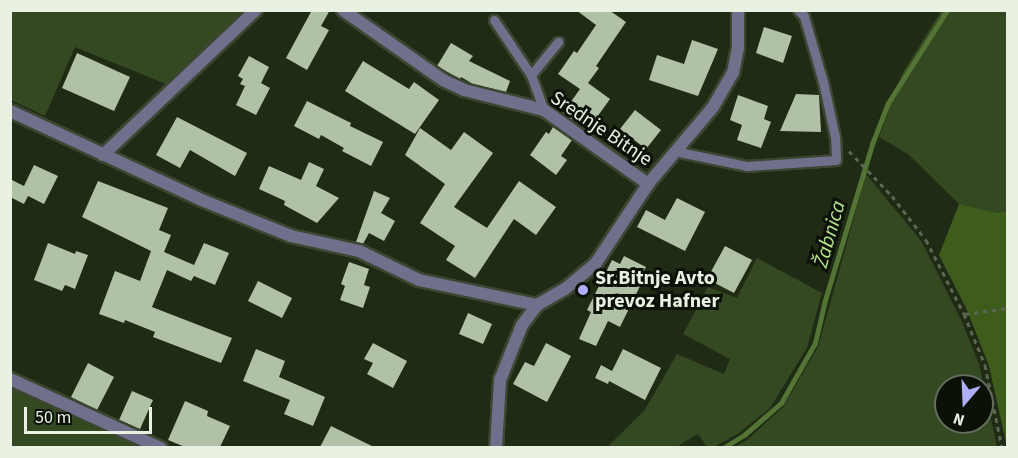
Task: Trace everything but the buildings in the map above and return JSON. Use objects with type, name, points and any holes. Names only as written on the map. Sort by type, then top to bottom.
[{"type":"street","points":[[103,155],[256,10]]},
{"type":"street","name":"Srednje Bitnje","points":[[343,10],[443,80],[464,90],[544,110],[648,184]]},
{"type":"street","name":"Srednje Bitnje","points":[[496,447],[500,380],[522,325],[537,305],[565,289],[596,263],[648,184],[713,107],[733,74],[738,48],[738,10]]},
{"type":"street","points":[[10,111],[204,201],[291,236],[359,251],[419,280],[537,305]]},
{"type":"street","points":[[10,379],[161,447]]},
{"type":"lane","name":"Srednje Bitnje","points":[[674,151],[747,166],[836,160],[835,137],[824,82],[804,16],[798,10]]},
{"type":"lane","points":[[494,20],[531,75],[544,110]]},
{"type":"lane","points":[[531,75],[558,42]]},
{"type":"path","points":[[858,161],[926,240],[964,314],[985,365],[1002,447]]},
{"type":"path","points":[[964,314],[1008,308]]},
{"type":"green space","points":[[11,11],[246,11],[168,85],[75,47],[45,116],[11,100]]},
{"type":"green space","points":[[941,11],[1007,11],[1007,211],[998,213],[959,204],[908,154],[879,137],[902,74]]},
{"type":"green space","points":[[866,174],[922,242],[963,324],[979,364],[981,374],[934,374],[934,434],[994,433],[997,447],[734,447],[747,440],[783,407],[818,347]]},
{"type":"green space","points":[[959,204],[998,213],[1007,211],[1007,447],[994,388],[994,374],[991,374],[967,310],[939,255]]},
{"type":"green space","points":[[757,258],[822,293],[807,348],[770,408],[739,433],[714,447],[707,447],[698,434],[679,445],[680,447],[607,447],[644,411],[677,354],[724,374],[730,359],[683,334],[708,287],[737,298]]},
{"type":"green space","points":[[10,384],[150,447],[11,447]]},
{"type":"waterway","name":"Žabnica","points":[[723,448],[744,435],[781,403],[815,343],[825,300],[872,144],[888,103],[947,10]]},
{"type":"place","name":"Sr.Bitnje Avto prevoz Hafner","points":[[583,290]]}]
